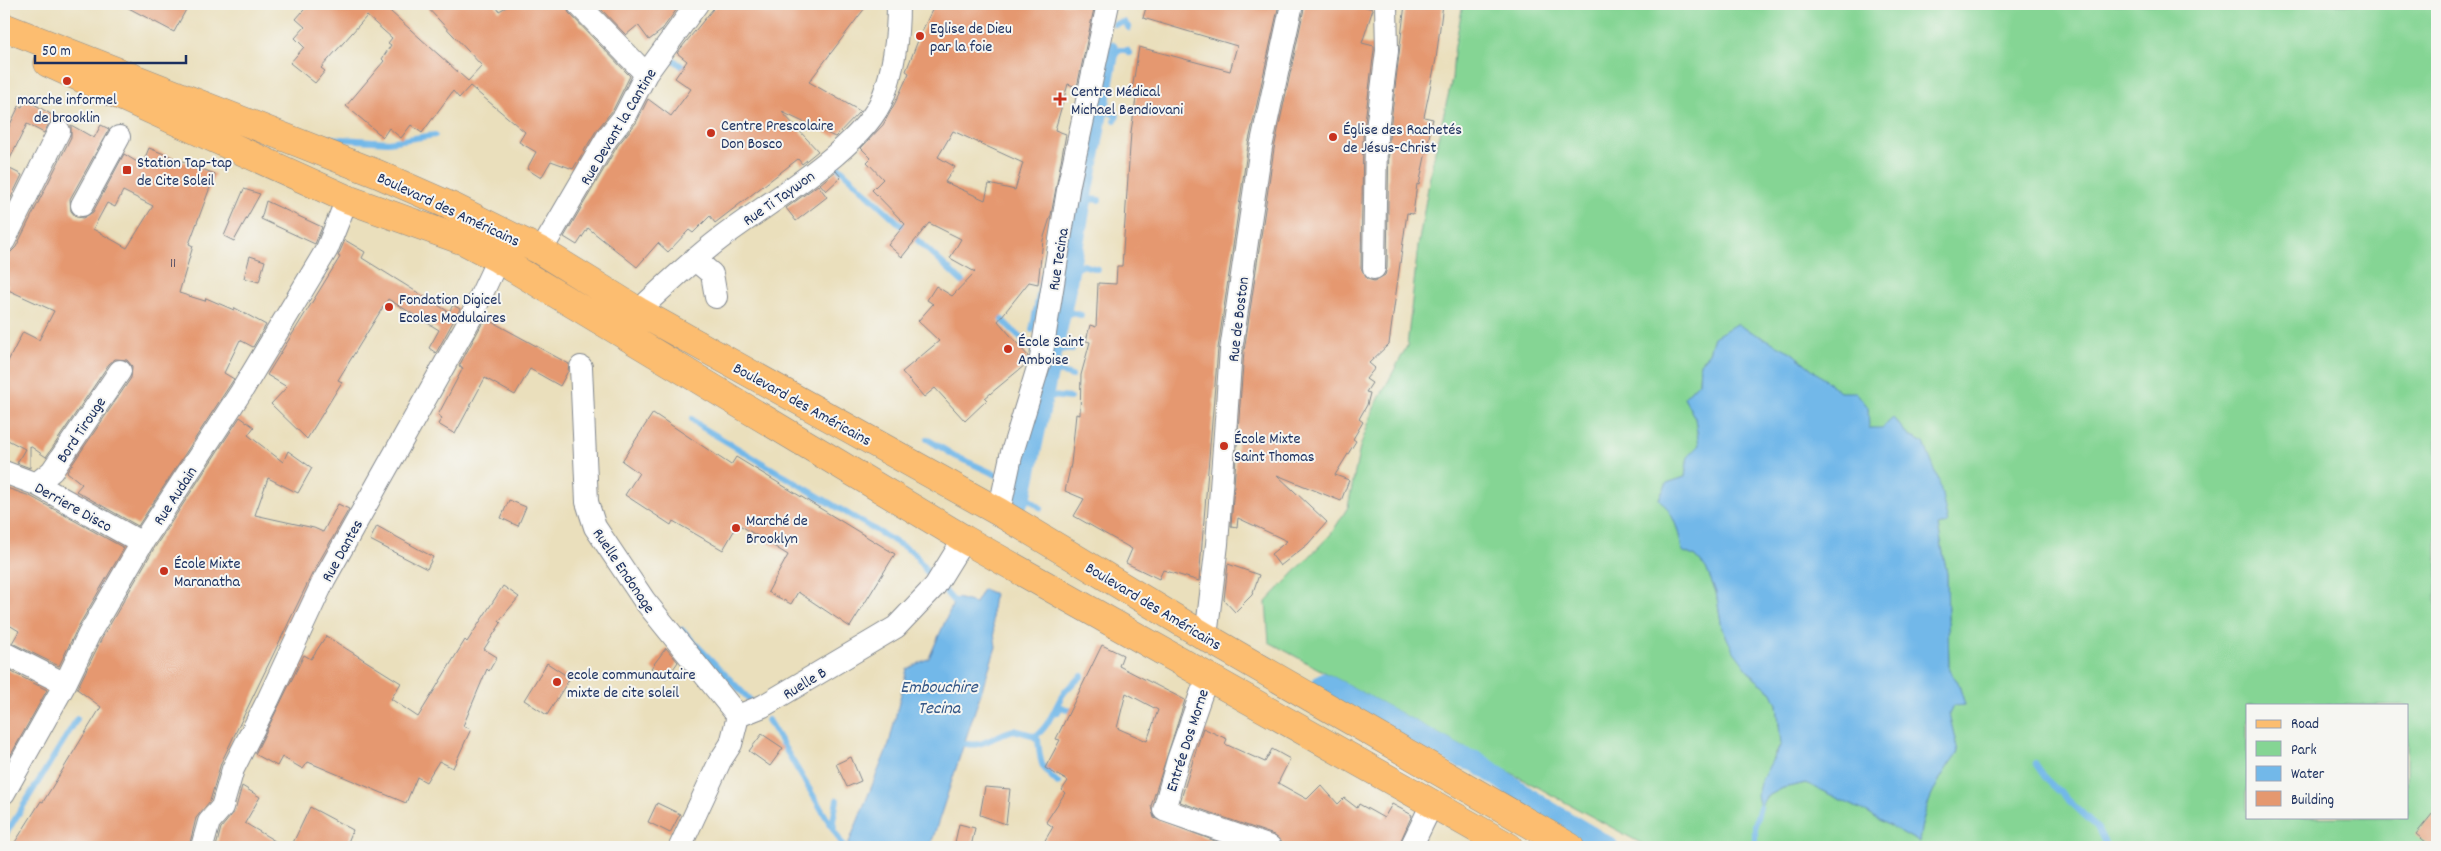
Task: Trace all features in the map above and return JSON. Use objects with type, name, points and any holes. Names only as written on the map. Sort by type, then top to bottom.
[{"type":"main road","name":"Boulevard des Américains","points":[[4,27],[378,174],[453,207],[541,251],[638,311],[999,512],[1206,637],[1570,847]]},
{"type":"main road","name":"Boulevard des Américains","points":[[4,43],[348,200],[464,242],[498,259],[964,539],[1509,847]]},
{"type":"street","points":[[578,4],[646,74]]},
{"type":"street","name":"Rue Devant la Cantine","points":[[541,251],[607,138],[624,117],[646,74],[697,4]]},
{"type":"street","name":"Rue Ti Taywon","points":[[638,311],[694,259],[830,160],[870,121],[883,98],[898,27],[898,4]]},
{"type":"street","name":"Rue Tecina","points":[[999,512],[1011,456],[1042,358],[1069,184],[1108,4]]},
{"type":"street","name":"Rue de Boston","points":[[1206,637],[1217,544],[1231,350],[1261,147],[1292,4]]},
{"type":"street","points":[[1374,268],[1376,137],[1387,51],[1386,4]]},
{"type":"street","points":[[4,241],[59,131]]},
{"type":"street","points":[[82,205],[119,137]]},
{"type":"street","name":"Rue Audain","points":[[4,792],[9,768],[65,684],[89,634],[142,543],[276,335],[327,249],[348,200]]},
{"type":"street","name":"Rue Dantes","points":[[202,847],[209,822],[222,807],[233,769],[268,700],[324,580],[470,319],[498,259]]},
{"type":"street","points":[[694,259],[712,274],[716,296]]},
{"type":"street","name":"Ruelle Endonage","points":[[581,366],[586,502],[595,528],[644,600],[738,716]]},
{"type":"street","name":"Bord Tirouge","points":[[36,484],[52,471],[120,371]]},
{"type":"street","name":"Derriere Disco","points":[[4,472],[36,484],[142,543]]},
{"type":"street","name":"Ruelle B","points":[[738,716],[763,706],[896,627],[934,586],[964,539]]},
{"type":"street","points":[[4,653],[65,684]]},
{"type":"street","name":"Entrée Dos Morne","points":[[1207,677],[1178,760],[1164,810],[1270,847]]},
{"type":"street","points":[[680,847],[720,761],[731,744],[738,716]]},
{"type":"street","points":[[1411,847],[1432,804]]},
{"type":"green space","points":[[1463,4],[2437,4],[2437,847],[1648,847],[1269,642],[1266,602],[1331,534],[1348,507],[1360,447],[1374,408],[1407,346],[1418,246],[1432,164],[1452,79],[1454,51]],"holes":[[[1714,337],[1791,352],[1840,392],[1868,407],[1868,428],[1882,429],[1893,418],[1909,436],[1924,443],[1948,523],[1938,526],[1947,574],[1949,671],[1958,682],[1965,705],[1953,706],[1949,714],[1958,752],[1932,794],[1924,817],[1919,842],[1862,810],[1806,783],[1783,788],[1766,797],[1760,806],[1774,755],[1781,744],[1777,704],[1771,691],[1753,677],[1722,628],[1716,592],[1706,568],[1696,557],[1682,551],[1675,523],[1669,510],[1659,498],[1667,483],[1685,477],[1688,456],[1699,445],[1695,418],[1684,398],[1699,382],[1700,363],[1709,353]]]},
{"type":"water","points":[[1736,324],[1791,352],[1840,392],[1856,392],[1868,407],[1869,428],[1882,428],[1893,418],[1909,436],[1924,443],[1939,481],[1948,523],[1938,526],[1947,574],[1949,671],[1958,682],[1965,705],[1953,706],[1949,714],[1958,752],[1932,794],[1924,817],[1919,842],[1862,810],[1806,783],[1783,788],[1766,797],[1760,807],[1757,796],[1760,783],[1781,744],[1777,704],[1771,691],[1753,677],[1733,650],[1722,628],[1716,592],[1706,568],[1696,557],[1682,551],[1675,523],[1669,510],[1659,499],[1667,483],[1685,477],[1688,456],[1699,445],[1695,418],[1684,398],[1699,382],[1700,363],[1709,353],[1714,337]]},
{"type":"water","name":"Embouchire Tecina","points":[[983,589],[995,594],[992,614],[996,647],[930,847],[847,847],[889,744],[907,669],[929,658],[954,601],[957,598],[975,603]]},
{"type":"building","points":[[121,4],[189,4],[174,32]]},
{"type":"building","points":[[309,4],[382,4],[468,81],[482,66],[424,4],[495,4],[499,11],[512,4],[565,4],[569,13],[630,76],[613,110],[596,131],[573,169],[551,161],[541,178],[527,169],[536,152],[519,142],[525,132],[470,86],[459,98],[453,91],[422,133],[411,125],[401,138],[389,128],[383,137],[346,106],[384,61],[382,59],[391,45],[388,43],[392,38],[367,16],[321,68],[325,71],[315,83],[290,63],[304,47],[295,38],[305,27],[296,19]]},
{"type":"building","points":[[596,4],[674,4],[677,9],[661,31],[649,40],[638,25],[626,35]]},
{"type":"building","points":[[717,4],[868,4],[809,82],[860,111],[835,137],[782,112],[818,151],[802,164],[798,159],[715,223],[710,216],[693,233],[689,230],[668,252],[658,243],[637,267],[588,228],[577,245],[564,237],[618,145],[636,123],[648,99],[671,116],[691,89],[675,78],[687,61],[677,53]]},
{"type":"building","points":[[935,4],[1095,4],[1077,87],[1068,84],[1055,130],[1066,134],[1051,215],[1043,240],[1038,284],[1029,282],[998,321],[1028,356],[1025,365],[985,398],[987,400],[965,421],[935,388],[924,397],[902,372],[939,341],[918,321],[933,304],[927,300],[936,286],[952,296],[975,272],[950,258],[961,239],[929,223],[902,257],[888,245],[905,224],[872,190],[883,179],[867,162],[871,158],[861,148],[883,125],[895,103],[909,73],[906,71]],"holes":[[[953,131],[1023,163],[1015,190],[989,184],[985,200],[945,182],[955,167],[938,157]]]},
{"type":"building","points":[[1147,4],[1279,4],[1248,145],[1218,348],[1199,581],[1163,570],[1159,579],[1126,563],[1132,549],[1074,516],[1084,499],[1065,491],[1071,464],[1076,414],[1080,415],[1081,375],[1090,342],[1086,341],[1090,325],[1096,327],[1098,283],[1116,284],[1117,266],[1122,266],[1131,132],[1137,91],[1132,90],[1139,47],[1230,71],[1237,46],[1143,18]]},
{"type":"building","points":[[1305,4],[1356,4],[1373,9],[1362,43],[1374,46],[1374,50],[1363,137],[1361,268],[1367,279],[1374,281],[1385,275],[1387,268],[1389,138],[1405,4],[1443,4],[1436,59],[1424,117],[1433,119],[1419,185],[1417,184],[1413,214],[1407,213],[1389,344],[1369,363],[1375,368],[1366,379],[1372,383],[1366,392],[1370,393],[1367,405],[1359,419],[1363,422],[1353,439],[1356,441],[1335,475],[1349,480],[1341,501],[1277,475],[1327,522],[1308,544],[1280,566],[1271,554],[1287,541],[1238,518],[1237,527],[1231,526],[1244,351],[1274,149]]},
{"type":"building","points":[[26,99],[57,118],[51,120],[44,133],[27,124],[6,167],[22,175],[4,212],[4,137],[19,106],[22,107]]},
{"type":"building","points":[[71,125],[94,138],[101,125],[109,129],[70,199],[71,211],[76,217],[83,218],[93,212],[124,154],[142,165],[149,148],[215,174],[189,244],[193,246],[179,293],[205,301],[206,298],[234,310],[235,308],[266,325],[253,347],[240,340],[224,373],[234,379],[138,526],[76,491],[82,484],[67,472],[131,378],[132,366],[127,360],[115,359],[109,364],[46,457],[30,446],[30,468],[17,463],[25,449],[4,438],[4,369],[23,332],[39,340],[54,311],[6,289],[8,285],[4,283],[4,254],[11,252],[16,247],[71,137]],"holes":[[[123,191],[153,206],[127,248],[93,229],[107,203],[115,207]]]},
{"type":"building","points":[[836,171],[841,177],[826,191],[820,184]]},
{"type":"building","points":[[818,185],[827,197],[796,221],[786,208]]},
{"type":"building","points":[[244,189],[260,194],[234,241],[224,236]]},
{"type":"building","points":[[266,201],[322,227],[315,244],[261,219]]},
{"type":"building","points":[[345,240],[365,252],[362,258],[449,312],[453,305],[460,309],[436,353],[429,348],[439,330],[388,299],[338,380],[342,382],[307,439],[271,404],[287,387],[267,375],[340,257],[338,256]]},
{"type":"building","points":[[250,256],[265,261],[259,282],[244,278]]},
{"type":"building","points":[[487,319],[569,364],[568,371],[560,386],[530,369],[515,395],[485,378],[455,434],[438,424],[442,418],[438,415],[463,368],[459,366],[483,322],[485,323]]},
{"type":"building","points":[[653,413],[731,465],[736,457],[895,554],[850,627],[798,592],[791,604],[768,592],[788,555],[738,524],[723,550],[673,521],[671,525],[625,495],[639,473],[622,461]]},
{"type":"building","points":[[240,417],[254,427],[248,435],[283,462],[288,451],[312,468],[298,493],[268,478],[255,515],[314,528],[323,532],[338,504],[349,509],[312,574],[221,763],[210,801],[196,818],[189,847],[12,847],[41,801],[43,802],[101,707],[77,689],[101,640],[153,550]]},
{"type":"building","points":[[4,487],[30,496],[124,548],[78,627],[59,666],[12,643],[19,631],[4,622]]},
{"type":"building","points":[[509,500],[526,507],[518,526],[501,518]]},
{"type":"building","points":[[377,526],[433,557],[427,569],[370,540]]},
{"type":"building","points":[[1228,564],[1259,575],[1252,595],[1235,612],[1224,600]]},
{"type":"building","points":[[503,586],[519,597],[499,621],[501,623],[484,649],[497,657],[489,671],[487,669],[463,726],[471,729],[453,768],[439,761],[426,782],[417,777],[406,803],[308,762],[303,769],[282,757],[277,766],[255,754],[304,655],[311,659],[326,636],[401,683],[391,699],[418,717],[465,640],[467,642]]},
{"type":"building","points":[[1102,645],[1123,655],[1119,666],[1185,700],[1151,806],[1154,818],[1231,847],[1041,847],[1053,827],[1046,822],[1065,793],[1062,790],[1068,781],[1045,768],[1060,740],[1056,739]],"holes":[[[1126,693],[1158,710],[1147,741],[1117,728]]]},
{"type":"building","points":[[666,648],[678,662],[666,679],[651,668]]},
{"type":"building","points":[[547,663],[570,678],[547,715],[524,700]]},
{"type":"building","points":[[4,668],[47,690],[4,767]]},
{"type":"building","points":[[1203,728],[1227,739],[1225,744],[1265,762],[1272,749],[1290,759],[1278,783],[1307,799],[1321,785],[1338,804],[1344,798],[1357,808],[1359,804],[1384,818],[1392,804],[1412,815],[1398,847],[1287,847],[1274,835],[1180,802]]},
{"type":"building","points":[[762,734],[783,748],[770,766],[749,751]]},
{"type":"building","points":[[851,757],[861,781],[847,787],[836,764]]},
{"type":"building","points":[[242,786],[260,797],[245,823],[285,847],[216,847],[221,828],[235,811]]},
{"type":"building","points":[[985,787],[1010,789],[1006,824],[980,815]]},
{"type":"building","points":[[657,803],[680,814],[670,833],[648,822]]},
{"type":"building","points":[[310,807],[353,830],[346,847],[291,847]]},
{"type":"building","points":[[2437,808],[2437,847],[2432,847],[2416,834]]},
{"type":"building","points":[[959,824],[975,828],[971,847],[954,847]]},
{"type":"waterway","points":[[1114,24],[1124,22],[1129,28]]},
{"type":"waterway","points":[[1107,58],[1117,50],[1127,50],[1129,53]]},
{"type":"waterway","points":[[1017,503],[1022,492],[1063,301],[1109,51]]},
{"type":"waterway","points":[[665,59],[674,60],[689,72]]},
{"type":"waterway","points":[[1096,118],[1106,111],[1117,116],[1115,120]]},
{"type":"waterway","points":[[327,138],[388,142],[435,135]]},
{"type":"waterway","points":[[833,162],[970,289]]},
{"type":"waterway","points":[[1080,205],[1090,199],[1099,200]]},
{"type":"waterway","points":[[1068,272],[1083,265],[1097,269]]},
{"type":"waterway","points":[[1032,330],[1043,276]]},
{"type":"waterway","points":[[1058,324],[1069,312],[1081,315]]},
{"type":"waterway","points":[[995,313],[1036,353]]},
{"type":"waterway","points":[[1052,352],[1057,349],[1072,350]]},
{"type":"waterway","points":[[1048,373],[1056,371],[1072,376]]},
{"type":"waterway","points":[[1043,399],[1052,396],[1070,398]]},
{"type":"waterway","points":[[692,419],[700,426],[914,553],[927,572]]},
{"type":"waterway","points":[[927,439],[955,456],[999,476]]},
{"type":"waterway","points":[[1010,484],[1041,508]]},
{"type":"waterway","points":[[942,588],[958,606]]},
{"type":"waterway","points":[[682,630],[750,700]]},
{"type":"waterway","points":[[1034,737],[1047,724],[1066,690],[1082,676]]},
{"type":"waterway","points":[[1323,683],[1460,757],[1477,762],[1540,806],[1608,847]]},
{"type":"waterway","points":[[1057,713],[1061,707],[1078,713]]},
{"type":"waterway","points":[[4,837],[77,719]]},
{"type":"waterway","points":[[768,720],[844,847]]},
{"type":"waterway","points":[[958,741],[973,745],[980,744],[1014,730],[1032,735],[1038,740],[1044,768],[1058,783]]},
{"type":"waterway","points":[[2035,763],[2047,780],[2097,827],[2107,847]]},
{"type":"waterway","points":[[834,828],[833,821],[837,800]]},
{"type":"waterway","points":[[1755,847],[1755,825],[1760,807]]},
{"type":"waterway","points":[[1740,847],[1744,844],[1749,847]]},
{"type":"place","name":"Eglise de Dieu par la foie","points":[[920,36]]},
{"type":"place","name":"marche informel de brooklin","points":[[67,81]]},
{"type":"place","name":"Centre Médical Michael Bendiovani","points":[[1060,99]]},
{"type":"place","name":"Centre Prescolaire Don Bosco","points":[[711,133]]},
{"type":"place","name":"Église des Rachetés de Jésus-Christ","points":[[1333,137]]},
{"type":"place","name":"Station Tap-tap de Cite Soleil","points":[[127,170]]},
{"type":"place","name":"Fondation Digicel Ecoles Modulaires","points":[[389,307]]},
{"type":"place","name":"École Saint Amboise","points":[[1008,349]]},
{"type":"place","name":"École Mixte Saint Thomas","points":[[1224,446]]},
{"type":"place","name":"Marché de Brooklyn","points":[[736,528]]},
{"type":"place","name":"École Mixte Maranatha","points":[[164,571]]},
{"type":"place","name":"ecole communautaire mixte de cite soleil","points":[[557,682]]}]
